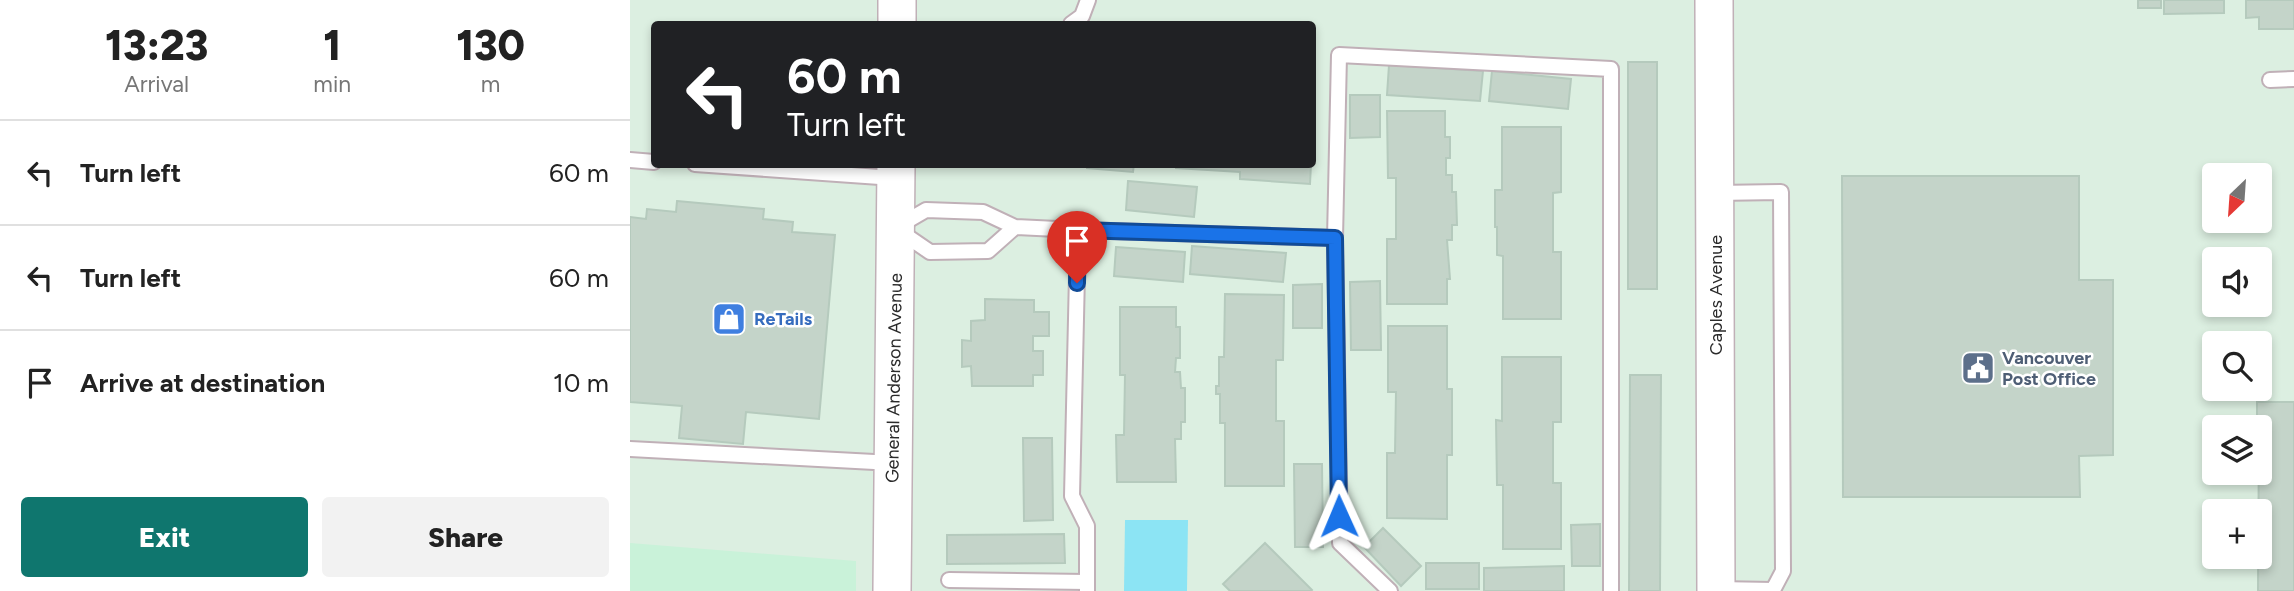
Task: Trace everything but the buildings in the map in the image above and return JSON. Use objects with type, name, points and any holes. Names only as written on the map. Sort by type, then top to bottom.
[{"type":"street","points":[[897,0],[897,21]]},
{"type":"street","name":"Caples Avenue","points":[[1714,0],[1716,590]]},
{"type":"street","name":"General Anderson Avenue","points":[[892,591],[896,171]]},
{"type":"lane","points":[[1075,21],[1082,16],[1088,0]]},
{"type":"lane","points":[[1390,591],[1340,543],[1335,238],[1339,55],[1611,69],[1611,591]]},
{"type":"lane","points":[[2270,80],[2294,79]]},
{"type":"lane","points":[[630,160],[651,162]]},
{"type":"lane","points":[[810,168],[896,171]]},
{"type":"lane","points":[[1716,193],[1781,192],[1783,571],[1773,591],[1716,590]]},
{"type":"lane","points":[[1015,227],[988,251],[930,252],[895,228],[926,211],[983,212],[1015,227],[1335,238]]},
{"type":"lane","points":[[949,580],[1087,586],[1087,526],[1072,496],[1078,230]]},
{"type":"lane","points":[[630,449],[893,463]]},
{"type":"shaded area","points":[[1125,520],[1188,520],[1187,591],[1124,591]]},
{"type":"shaded area","points":[[630,543],[856,561],[856,591],[630,591]]},
{"type":"place","name":"ReTails","points":[[729,319]]},
{"type":"place","name":"Vancouver Post Office","points":[[1978,368]]},
{"type":"route","points":[[1077,283],[1078,230],[1335,238],[1339,516]]}]
